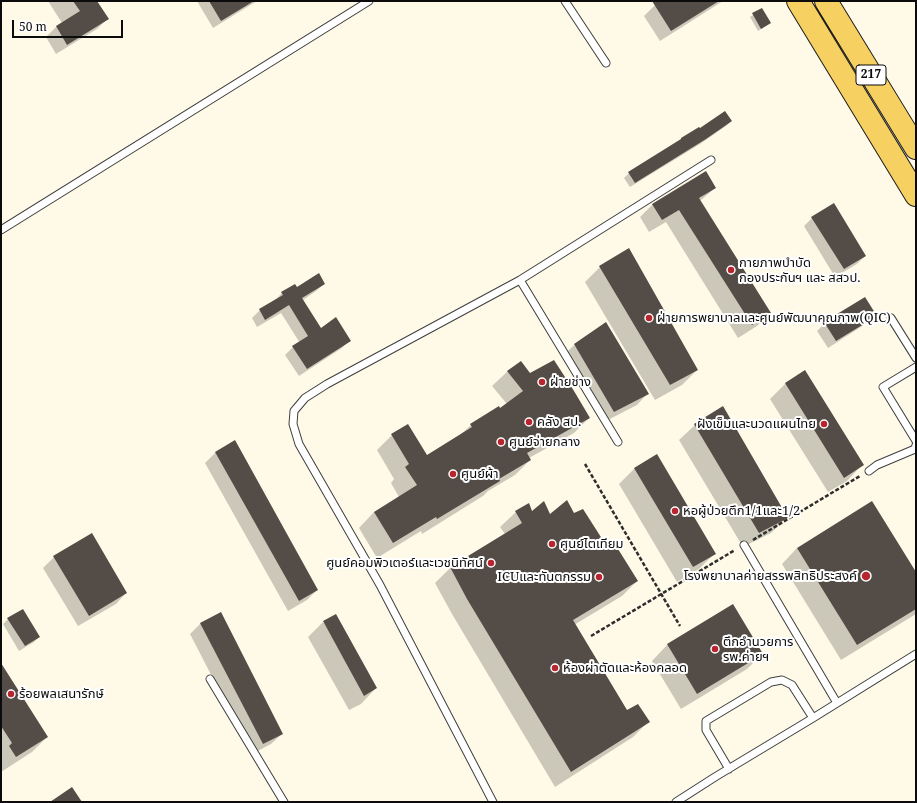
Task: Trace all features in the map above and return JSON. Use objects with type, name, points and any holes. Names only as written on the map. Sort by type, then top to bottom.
[{"type":"main road","name":"217","points":[[798,1],[916,196]]},
{"type":"main road","name":"217","points":[[826,1],[916,148]]},
{"type":"lane","points":[[1,230],[369,1]]},
{"type":"lane","points":[[565,1],[606,63]]},
{"type":"lane","points":[[493,802],[380,585],[299,444],[293,424],[294,411],[305,398],[327,384],[520,280],[711,160]]},
{"type":"lane","points":[[520,280],[618,442]]},
{"type":"lane","points":[[891,318],[916,358]]},
{"type":"lane","points":[[916,367],[883,387],[916,441]]},
{"type":"lane","points":[[869,471],[877,465],[915,449],[916,445]]},
{"type":"lane","points":[[744,545],[837,703]]},
{"type":"lane","points":[[676,802],[916,654]]},
{"type":"lane","points":[[210,679],[284,802]]},
{"type":"lane","points":[[729,769],[706,730],[706,721],[771,682],[782,680],[792,685],[813,718]]},
{"type":"path","points":[[585,464],[680,626]]},
{"type":"path","points":[[591,636],[869,471]]},
{"type":"building","points":[[73,1],[97,1],[109,19],[67,45],[56,26],[80,11]]},
{"type":"building","points":[[209,1],[254,1],[221,21]]},
{"type":"building","points":[[652,1],[719,1],[671,31]]},
{"type":"building","points":[[762,8],[771,23],[761,29],[752,13]]},
{"type":"building","points":[[725,111],[732,121],[635,183],[628,172]]},
{"type":"building","name":"กายภาพบำบัด กองประกันฯ และ สสวป.","points":[[706,171],[716,188],[699,198],[771,313],[752,325],[679,210],[662,220],[652,204]]},
{"type":"building","points":[[834,203],[866,256],[844,269],[811,217]]},
{"type":"building","name":"ฝ่ายการพยาบาลและศูนย์พัฒนาคุณภาพ(QIC)","points":[[629,248],[698,370],[670,385],[599,266]]},
{"type":"building","points":[[319,273],[325,284],[302,298],[321,328],[336,317],[351,341],[307,369],[292,346],[308,336],[289,305],[265,320],[259,309],[283,295],[281,292],[295,284],[297,287]]},
{"type":"building","points":[[865,297],[877,316],[836,341],[824,322]]},
{"type":"building","points":[[606,322],[649,394],[614,412],[574,344]]},
{"type":"building","points":[[554,360],[590,418],[527,453],[531,460],[499,479],[500,481],[437,519],[436,517],[393,543],[374,512],[417,485],[405,467],[409,464],[391,434],[408,424],[427,455],[472,427],[470,424],[499,406],[500,408],[523,391],[507,371],[521,361],[530,373]]},
{"type":"building","name":"ฝังเข็มและนวดแผนไทย","points":[[805,370],[864,465],[844,478],[785,383]]},
{"type":"building","points":[[723,406],[788,518],[759,533],[694,424]]},
{"type":"building","points":[[235,440],[318,590],[299,601],[215,452]]},
{"type":"building","name":"หอผู้ป่วยตึก1/1และ1/2","points":[[657,454],[716,554],[693,567],[634,468]]},
{"type":"building","points":[[567,500],[574,513],[583,509],[606,545],[613,541],[638,581],[573,620],[627,710],[638,704],[650,722],[571,772],[467,599],[450,567],[522,523],[515,511],[529,503],[532,511],[544,501],[550,514]]},
{"type":"building","points":[[872,501],[916,572],[916,609],[857,645],[797,548]]},
{"type":"building","points":[[92,533],[127,593],[89,616],[53,556]]},
{"type":"building","name":"ตึกอำนวยการ รพ.ค่ายฯ","points":[[733,604],[763,654],[697,694],[667,644]]},
{"type":"building","points":[[23,609],[40,637],[25,646],[7,618]]},
{"type":"building","points":[[221,612],[283,734],[263,744],[200,623]]},
{"type":"building","points":[[336,614],[377,688],[364,696],[323,621]]},
{"type":"building","name":"ร้อยพลเสนารักษ์","points":[[1,663],[48,737],[16,757],[9,746],[12,743],[1,726]]},
{"type":"building","points":[[72,787],[82,802],[50,802]]},
{"type":"place","name":"กายภาพบำบัด กองประกันฯ และ สสวป.","points":[[731,270]]},
{"type":"place","name":"ฝ่ายการพยาบาลและศูนย์พัฒนาคุณภาพ(QIC)","points":[[649,318]]},
{"type":"place","name":"ฝ่ายช่าง","points":[[542,382]]},
{"type":"place","name":"คลัง สป.","points":[[529,422]]},
{"type":"place","name":"ฝังเข็มและนวดแผนไทย","points":[[824,424]]},
{"type":"place","name":"ศูนย์จ่ายกลาง","points":[[501,442]]},
{"type":"place","name":"ศูนย์ผ้า","points":[[453,474]]},
{"type":"place","name":"หอผู้ป่วยตึก1/1และ1/2","points":[[675,511]]},
{"type":"place","name":"ศูนย์ไตเทียม","points":[[552,544]]},
{"type":"place","name":"ศูนย์คอมพิวเตอร์และเวชนิทัศน์","points":[[491,563]]},
{"type":"place","name":"โรงพยาบาลค่ายสรรพสิทธิประสงค์","points":[[866,576]]},
{"type":"place","name":"ICUและทันตกรรม","points":[[599,577]]},
{"type":"place","name":"ตึกอำนวยการ รพ.ค่ายฯ","points":[[715,649]]},
{"type":"place","name":"ห้องผ่าตัดและห้องคลอด","points":[[555,668]]},
{"type":"place","name":"ร้อยพลเสนารักษ์","points":[[11,694]]}]
